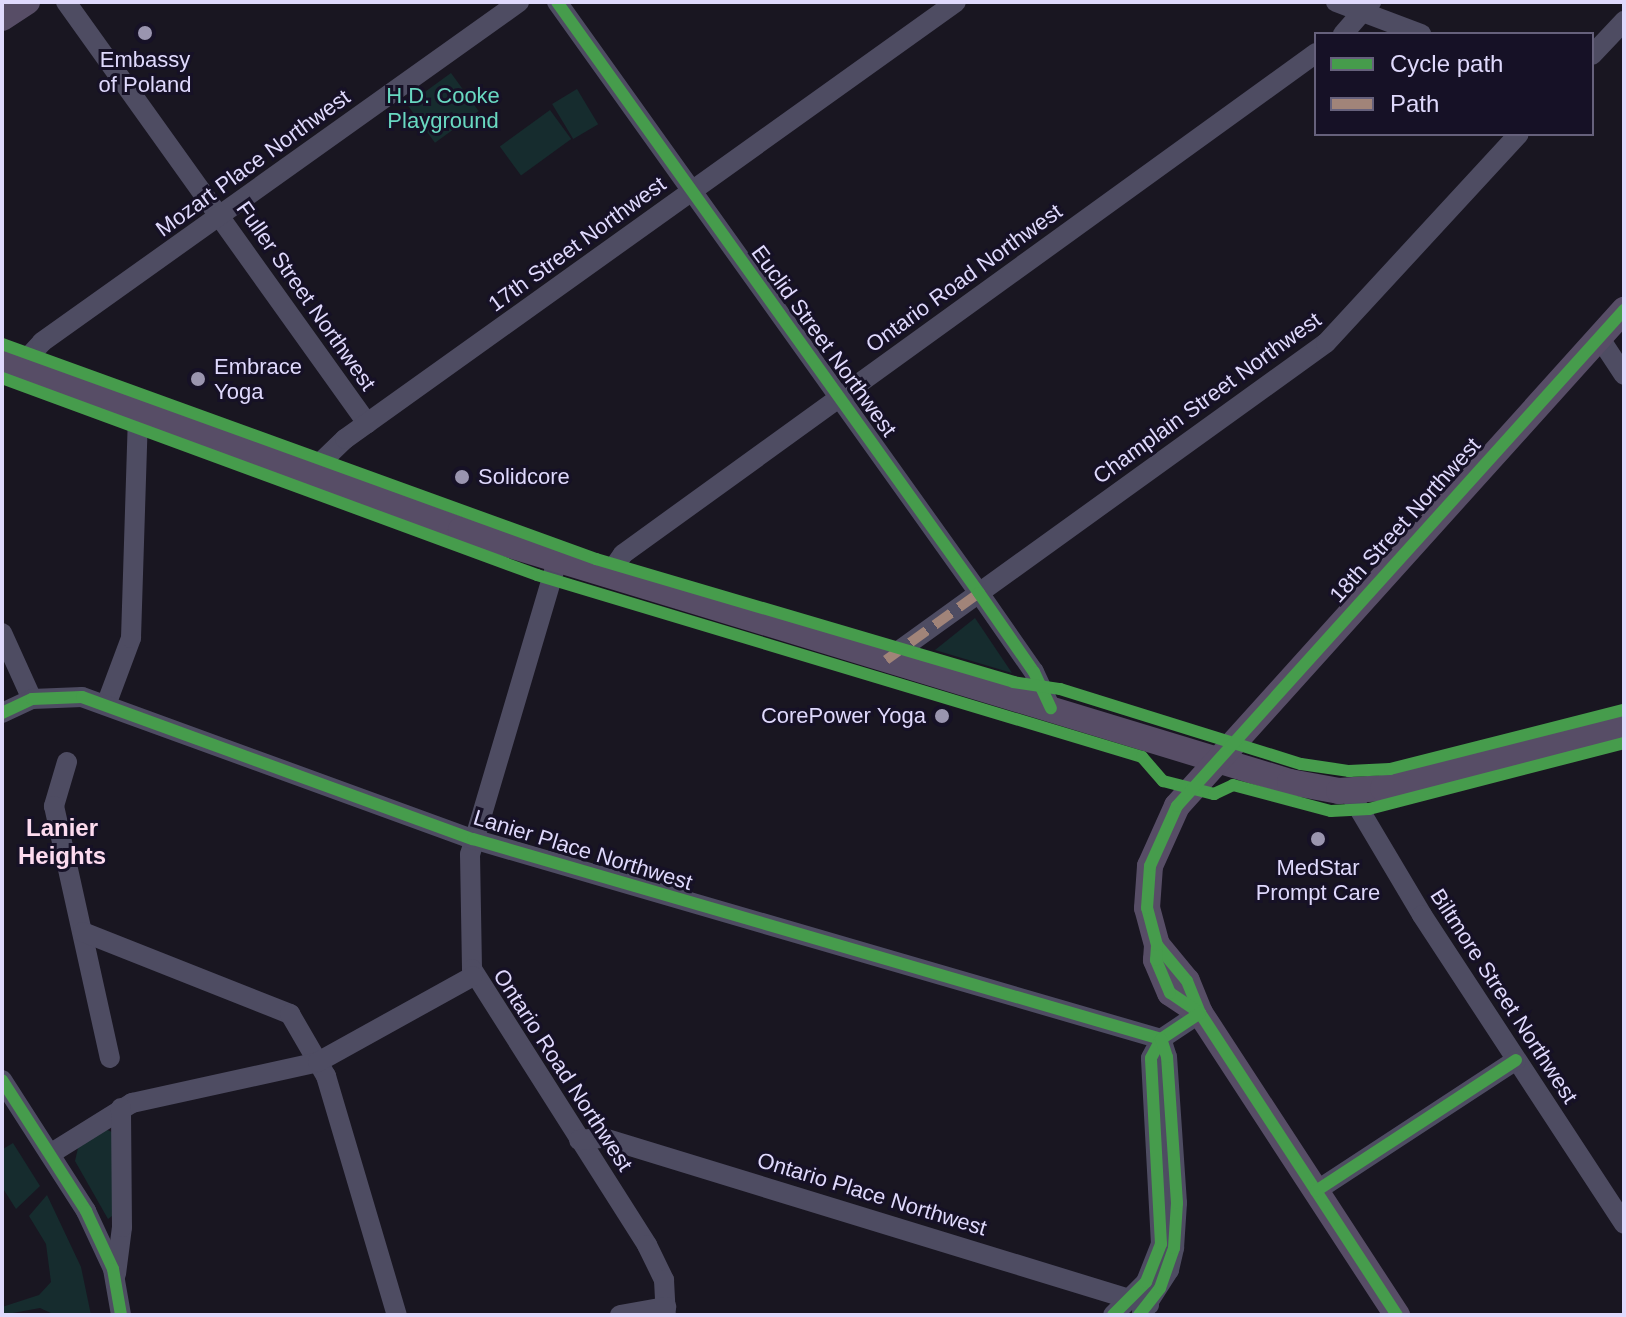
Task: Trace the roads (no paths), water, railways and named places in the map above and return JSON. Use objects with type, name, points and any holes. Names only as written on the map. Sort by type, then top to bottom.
[{"type":"main road","points":[[2,18],[27,2]]},
{"type":"main road","name":"18th Street Northwest","points":[[1200,1013],[1187,981],[1157,945],[1146,898],[1154,855],[1177,806],[1217,758],[1624,310]]},
{"type":"main road","points":[[11,364],[316,479],[557,561],[1290,782],[1349,792],[1393,786],[1624,725]]},
{"type":"main road","points":[[1200,1013],[1397,1315]]},
{"type":"street","name":"Fuller Street Northwest","points":[[66,2],[367,423]]},
{"type":"street","name":"Mozart Place Northwest","points":[[11,364],[519,2]]},
{"type":"street","name":"Euclid Street Northwest","points":[[557,2],[979,593],[1034,672],[1051,708]]},
{"type":"street","name":"17th Street Northwest","points":[[316,479],[331,451],[367,423],[956,2]]},
{"type":"street","points":[[1336,2],[1367,7],[1417,32]]},
{"type":"street","points":[[1345,32],[1367,7]]},
{"type":"street","points":[[1594,53],[1624,21]]},
{"type":"street","name":"Ontario Road Northwest","points":[[607,577],[623,554],[1314,54]]},
{"type":"street","name":"Champlain Street Northwest","points":[[886,660],[1326,343],[1517,136]]},
{"type":"street","points":[[1599,337],[1624,375]]},
{"type":"street","points":[[106,705],[131,638],[138,410]]},
{"type":"street","name":"Ontario Road Northwest","points":[[557,561],[473,839],[468,867],[473,976],[647,1245],[664,1280],[666,1311]]},
{"type":"street","points":[[2,633],[32,699]]},
{"type":"street","name":"Lanier Place Northwest","points":[[2,713],[32,699],[74,696],[106,705],[473,839],[1161,1039]]},
{"type":"street","points":[[67,762],[54,806],[110,1058]]},
{"type":"street","name":"Biltmore Street Northwest","points":[[1349,792],[1516,1060],[1624,1224]]},
{"type":"street","points":[[83,932],[286,1009],[318,1062],[397,1315]]},
{"type":"street","points":[[50,1154],[121,1108],[318,1062],[473,976]]},
{"type":"street","points":[[1113,1315],[1139,1306],[1161,1244],[1151,1058],[1161,1039],[1200,1013]]},
{"type":"street","points":[[1316,1191],[1516,1060]]},
{"type":"street","points":[[2,1080],[86,1211],[115,1278],[121,1315]]},
{"type":"street","points":[[115,1278],[122,1227],[121,1108]]},
{"type":"street","name":"Ontario Place Northwest","points":[[579,1140],[604,1138],[1139,1306]]},
{"type":"street","points":[[620,1315],[666,1311]]},
{"type":"place","name":"Embassy of Poland","points":[[145,33]]},
{"type":"place","name":"Embrace Yoga","points":[[198,379]]},
{"type":"place","name":"Solidcore","points":[[462,477]]},
{"type":"place","name":"CorePower Yoga","points":[[942,716]]},
{"type":"place","name":"MedStar Prompt Care","points":[[1318,839]]},
{"type":"district","name":"Lanier Heights","points":[[62,842]]},
{"type":"park label","name":"H.D. Cooke Playground","points":[[443,108]]}]
